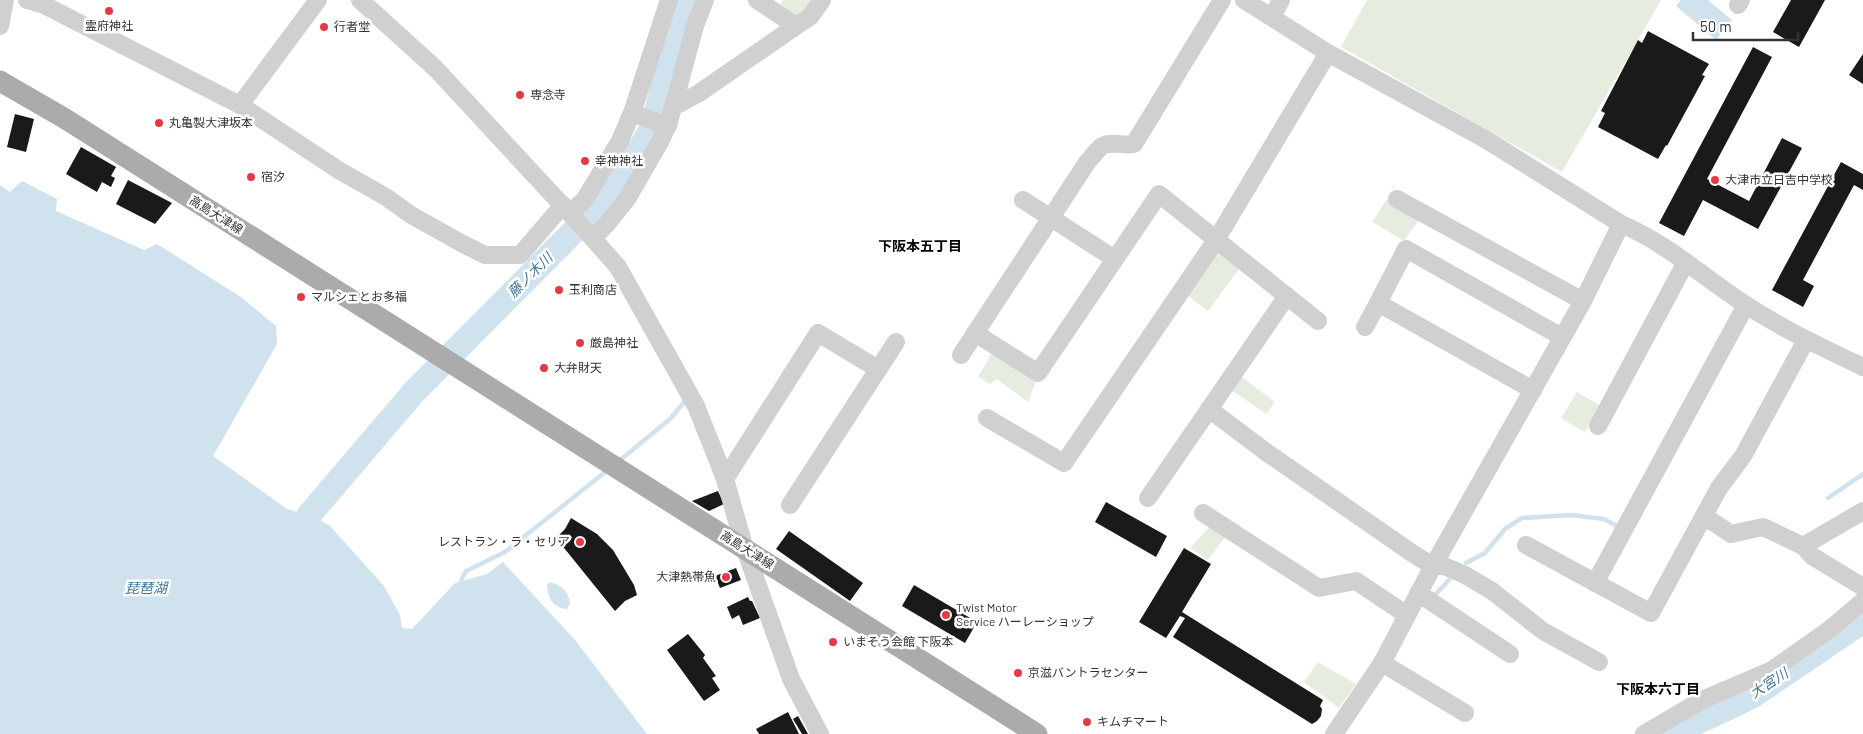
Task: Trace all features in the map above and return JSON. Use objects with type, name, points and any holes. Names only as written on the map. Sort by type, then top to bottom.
[{"type":"main road","name":"高島大津線","points":[[0,81],[64,118],[1037,734]]},
{"type":"street","points":[[0,26],[6,0]]},
{"type":"street","points":[[27,0],[42,4],[240,105],[340,171],[386,197],[411,215],[485,256],[520,255],[586,199],[620,142],[632,113],[669,0]]},
{"type":"street","points":[[240,105],[318,0]]},
{"type":"street","points":[[360,0],[435,68],[618,267],[696,406],[725,479],[745,549],[791,679],[820,734]]},
{"type":"street","points":[[591,236],[607,224],[627,199],[668,126],[695,26],[705,0]]},
{"type":"street","points":[[757,0],[796,26]]},
{"type":"street","points":[[674,105],[681,104],[699,93],[810,17],[822,0]]},
{"type":"street","points":[[961,355],[1088,160],[1103,145],[1127,146],[1134,144],[1222,0]]},
{"type":"street","points":[[1244,0],[1328,53],[1485,139],[1621,224],[1642,232],[1746,305],[1806,340],[1863,367]]},
{"type":"street","points":[[1272,17],[1281,0]]},
{"type":"street","points":[[987,418],[1064,463],[1216,240],[1328,53]]},
{"type":"street","points":[[632,113],[668,126]]},
{"type":"street","points":[[975,333],[1038,373],[1159,194],[1318,321]]},
{"type":"street","points":[[1397,199],[1583,301]]},
{"type":"street","points":[[1023,200],[1115,259]]},
{"type":"street","points":[[1334,734],[1382,663],[1432,566],[1583,301],[1621,224]]},
{"type":"street","points":[[1365,326],[1406,249],[1562,337]]},
{"type":"street","points":[[1598,426],[1686,262]]},
{"type":"street","points":[[1148,498],[1287,296]]},
{"type":"street","points":[[1378,304],[1533,390]]},
{"type":"street","points":[[1595,583],[1746,305]]},
{"type":"street","points":[[725,479],[818,333],[878,369]]},
{"type":"street","points":[[1526,546],[1651,613],[1719,488],[1743,456],[1806,340]]},
{"type":"street","points":[[799,500],[896,342]]},
{"type":"street","points":[[1209,409],[1266,452],[1432,566],[1444,566],[1492,591],[1543,631],[1599,662]]},
{"type":"street","points":[[1804,546],[1863,511]]},
{"type":"street","points":[[1202,513],[1319,588],[1356,581],[1407,615]]},
{"type":"street","points":[[1704,516],[1730,534],[1763,527],[1804,546],[1812,556],[1863,587]]},
{"type":"street","points":[[1418,593],[1510,654]]},
{"type":"street","points":[[1644,734],[1702,700],[1772,670],[1830,629],[1863,601]]},
{"type":"street","points":[[1382,663],[1465,713]]},
{"type":"shaded area","points":[[783,0],[815,0],[795,22],[777,9]]},
{"type":"shaded area","points":[[1367,0],[1661,0],[1562,172],[1341,47]]},
{"type":"shaded area","points":[[1387,199],[1419,220],[1404,241],[1372,222]]},
{"type":"shaded area","points":[[1217,249],[1239,269],[1208,311],[1187,295]]},
{"type":"shaded area","points":[[993,351],[1037,379],[1028,402],[997,379],[990,384],[978,377]]},
{"type":"shaded area","points":[[1239,375],[1275,402],[1266,414],[1230,389]]},
{"type":"shaded area","points":[[1577,392],[1599,405],[1585,432],[1561,418]]},
{"type":"shaded area","points":[[1209,527],[1225,537],[1208,560],[1190,548]]},
{"type":"shaded area","points":[[1318,662],[1356,684],[1339,708],[1304,682]]},
{"type":"water","points":[[1681,0],[1708,0],[1732,20],[1716,40],[1676,6]]},
{"type":"water","name":"琵琶湖","points":[[22,181],[57,199],[56,211],[144,250],[157,244],[241,297],[276,326],[277,344],[213,456],[287,509],[318,519],[330,526],[384,586],[400,615],[402,628],[412,629],[455,583],[487,574],[503,562],[575,640],[647,734],[0,734],[0,185],[10,192]]},
{"type":"water","points":[[550,582],[558,585],[566,592],[570,603],[567,609],[558,607],[552,601],[547,585]]},
{"type":"building","points":[[1791,0],[1825,0],[1799,47],[1773,32]]},
{"type":"building","points":[[1648,31],[1709,64],[1702,75],[1705,76],[1658,159],[1598,127],[1605,113],[1601,111],[1638,40],[1642,43]]},
{"type":"building","points":[[1753,47],[1772,57],[1707,179],[1749,201],[1782,138],[1802,148],[1758,229],[1703,200],[1684,236],[1659,223]]},
{"type":"building","points":[[1863,54],[1863,84],[1849,75]]},
{"type":"building","points":[[15,114],[34,119],[26,152],[7,147]]},
{"type":"building","points":[[81,147],[116,167],[111,176],[115,178],[111,187],[102,182],[97,192],[66,174]]},
{"type":"building","points":[[1841,162],[1863,174],[1863,190],[1854,185],[1803,280],[1814,286],[1803,307],[1772,290]]},
{"type":"building","points":[[128,180],[172,203],[155,224],[116,204]]},
{"type":"building","points":[[718,491],[724,504],[709,511],[692,501]]},
{"type":"building","points":[[1106,502],[1167,536],[1156,557],[1095,522]]},
{"type":"building","points":[[571,518],[597,534],[613,550],[634,585],[637,595],[625,601],[615,611],[556,538],[565,529]]},
{"type":"building","points":[[789,531],[863,583],[850,601],[776,549]]},
{"type":"building","points":[[1184,548],[1211,564],[1182,612],[1323,700],[1320,706],[1322,709],[1321,716],[1317,721],[1312,724],[1173,637],[1185,618],[1180,616],[1166,638],[1139,622]]},
{"type":"building","points":[[736,568],[741,580],[720,588],[715,576]]},
{"type":"building","points":[[914,585],[977,622],[965,643],[902,606]]},
{"type":"building","points":[[748,597],[760,618],[743,625],[739,615],[732,619],[727,607]]},
{"type":"building","points":[[688,634],[705,655],[703,658],[716,676],[712,678],[720,690],[704,701],[667,650]]},
{"type":"building","points":[[788,712],[799,734],[759,734],[756,729]]},
{"type":"building","points":[[798,716],[808,734],[802,734],[793,719]]},
{"type":"waterway","name":"藤ノ木川","points":[[296,547],[309,515],[414,392],[575,230],[608,202],[653,127],[669,59],[690,0]]},
{"type":"waterway","points":[[619,461],[670,419],[686,400]]},
{"type":"waterway","points":[[461,581],[466,571],[505,552],[609,469]]},
{"type":"waterway","points":[[1828,498],[1863,474]]},
{"type":"waterway","points":[[1466,563],[1485,553],[1505,529],[1522,518],[1571,515],[1604,519],[1615,525]]},
{"type":"waterway","points":[[1434,596],[1449,580]]},
{"type":"waterway","name":"大宮川","points":[[1669,734],[1754,695],[1863,621]]},
{"type":"place","name":"霊府神社","points":[[109,11]]},
{"type":"place","name":"行者堂","points":[[324,27]]},
{"type":"place","name":"専念寺","points":[[520,95]]},
{"type":"place","name":"丸亀製大津坂本","points":[[159,123]]},
{"type":"place","name":"幸神神社","points":[[585,161]]},
{"type":"place","name":"宿汐","points":[[251,177]]},
{"type":"place","name":"大津市立日吉中学校","points":[[1715,180]]},
{"type":"place","name":"玉利商店","points":[[559,290]]},
{"type":"place","name":"マルシェとお多福","points":[[301,297]]},
{"type":"place","name":"厳島神社","points":[[580,343]]},
{"type":"place","name":"大弁財天","points":[[544,368]]},
{"type":"place","name":"レストラン・ラ・セリア","points":[[580,542]]},
{"type":"place","name":"大津熱帯魚","points":[[726,577]]},
{"type":"place","name":"Twist Motor Service ハーレーショップ","points":[[946,615]]},
{"type":"place","name":"いまそう会館 下阪本","points":[[833,642]]},
{"type":"place","name":"京滋バントラセンター","points":[[1018,673]]},
{"type":"place","name":"キムチマート","points":[[1087,722]]},
{"type":"district","name":"下阪本五丁目","points":[[920,246]]},
{"type":"district","name":"下阪本六丁目","points":[[1658,689]]}]
